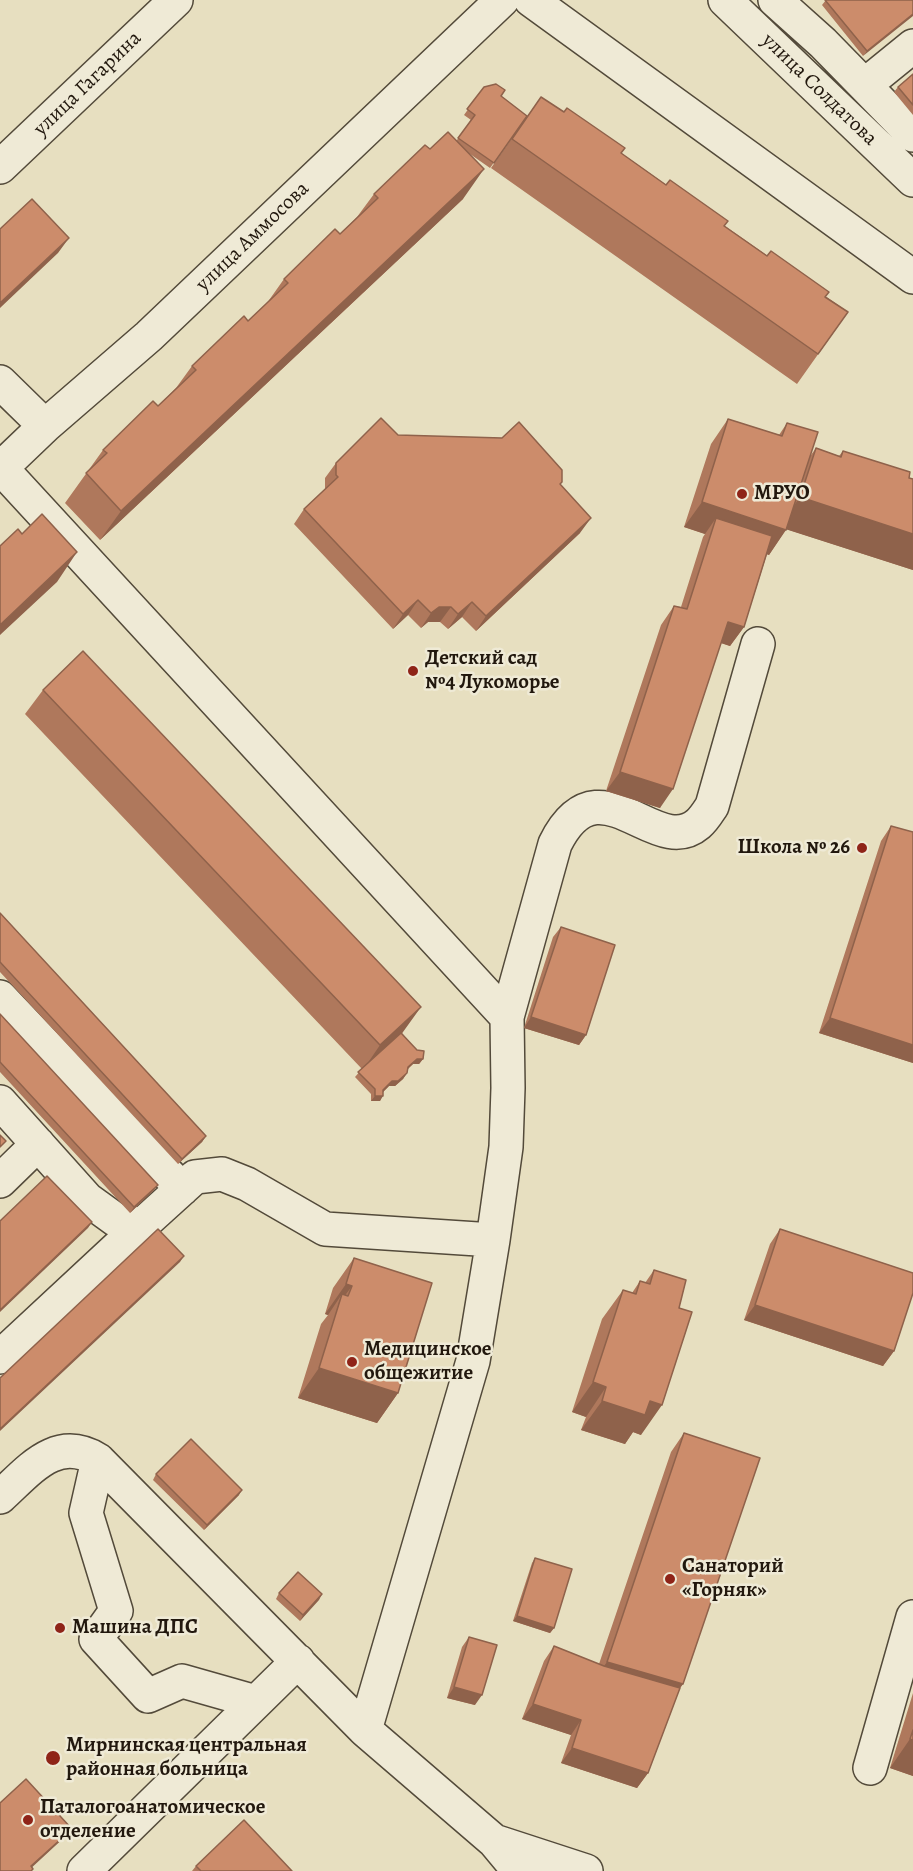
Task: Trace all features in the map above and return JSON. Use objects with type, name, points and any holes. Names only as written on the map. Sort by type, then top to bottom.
[{"type":"street","name":"улица Гагарина","points":[[0,167],[176,0]]},
{"type":"street","name":"улица Аммосова","points":[[1,469],[45,426],[149,336],[502,0]]},
{"type":"street","points":[[531,0],[913,277]]},
{"type":"street","name":"улица Солдатова","points":[[725,0],[913,180]]},
{"type":"street","points":[[780,1],[913,135]]},
{"type":"street","points":[[865,85],[913,46]]},
{"type":"street","points":[[0,382],[45,426]]},
{"type":"street","points":[[1,469],[507,1017]]},
{"type":"street","points":[[365,1730],[473,1361],[506,1148],[507,1017],[555,844],[570,819],[581,811],[595,807],[610,808],[661,829],[675,832],[688,831],[698,825],[712,806],[758,644]]},
{"type":"street","points":[[0,997],[182,1189]]},
{"type":"street","points":[[0,1102],[87,1198],[116,1220],[142,1225]]},
{"type":"street","points":[[0,1181],[38,1144]]},
{"type":"street","points":[[0,1357],[195,1177],[222,1174],[247,1184],[325,1229],[493,1240]]},
{"type":"street","points":[[0,1497],[51,1454],[63,1451],[87,1453],[98,1460],[365,1730],[494,1841],[519,1871]]},
{"type":"street","points":[[98,1460],[86,1513],[116,1611],[96,1639],[148,1696],[182,1682],[256,1702]]},
{"type":"street","points":[[870,1768],[913,1617]]},
{"type":"street","points":[[84,1871],[298,1661]]},
{"type":"street","points":[[494,1841],[586,1871]]},
{"type":"building","points":[[825,0],[913,0],[913,14],[867,51]]},
{"type":"building","points":[[913,74],[913,105],[898,87]]},
{"type":"building","points":[[496,84],[505,90],[501,96],[527,116],[494,163],[458,138],[475,115],[467,109],[484,87]]},
{"type":"building","points":[[541,97],[564,112],[567,108],[625,148],[621,153],[666,185],[670,180],[728,221],[724,226],[767,256],[771,251],[829,292],[825,297],[848,312],[818,354],[512,139]]},
{"type":"building","points":[[448,132],[484,169],[121,511],[86,473],[107,453],[103,450],[153,401],[158,406],[196,370],[192,366],[244,316],[248,321],[288,283],[284,279],[335,229],[340,234],[378,198],[374,194],[425,145],[430,149]]},
{"type":"building","points":[[32,199],[69,238],[0,303],[0,229]]},
{"type":"building","points":[[381,418],[398,435],[502,438],[519,422],[562,470],[560,484],[591,518],[486,616],[472,602],[458,614],[451,607],[439,607],[431,613],[418,600],[403,614],[304,509],[338,477],[336,463]]},
{"type":"building","name":"МРУО","points":[[728,419],[782,436],[787,423],[818,432],[786,530],[702,502]]},
{"type":"building","points":[[816,448],[841,457],[843,451],[910,472],[909,478],[913,479],[913,534],[800,497]]},
{"type":"building","points":[[42,514],[77,552],[0,625],[0,546],[18,529],[22,534]]},
{"type":"building","points":[[716,518],[772,536],[744,627],[728,622],[673,789],[620,772],[674,606],[687,609]]},
{"type":"building","points":[[83,651],[421,1007],[380,1045],[43,690]]},
{"type":"building","points":[[891,826],[913,832],[913,1045],[830,1018]]},
{"type":"building","points":[[0,913],[206,1136],[182,1159],[0,962]]},
{"type":"building","points":[[561,927],[615,945],[586,1035],[531,1017]]},
{"type":"building","points":[[0,1014],[158,1185],[134,1207],[0,1062]]},
{"type":"building","points":[[401,1033],[417,1050],[424,1051],[423,1059],[417,1059],[398,1081],[392,1081],[383,1090],[383,1096],[375,1096],[375,1089],[358,1072]]},
{"type":"building","points":[[0,1135],[6,1141],[0,1147]]},
{"type":"building","points":[[47,1176],[92,1222],[0,1310],[0,1221]]},
{"type":"building","points":[[158,1229],[184,1256],[0,1429],[0,1378]]},
{"type":"building","points":[[780,1229],[913,1273],[913,1293],[894,1351],[755,1305]]},
{"type":"building","name":"Медицинское общежитие","points":[[354,1258],[432,1283],[398,1393],[319,1368],[342,1294],[348,1296],[352,1286],[346,1284]]},
{"type":"building","points":[[654,1270],[686,1280],[679,1308],[692,1312],[662,1405],[650,1401],[645,1415],[602,1401],[606,1387],[593,1382],[623,1290],[636,1294],[640,1281],[650,1284]]},
{"type":"building","name":"Санаторий «Горняк»","points":[[684,1433],[760,1458],[683,1684],[607,1662]]},
{"type":"building","points":[[191,1439],[242,1490],[207,1525],[156,1474]]},
{"type":"building","points":[[535,1558],[572,1569],[554,1628],[517,1616]]},
{"type":"building","points":[[298,1572],[322,1594],[303,1615],[279,1593]]},
{"type":"building","points":[[469,1637],[497,1645],[482,1695],[454,1687]]},
{"type":"building","points":[[554,1646],[604,1666],[680,1688],[648,1773],[572,1748],[581,1720],[533,1704]]},
{"type":"building","name":"Паталогоанатомическое отделение","points":[[26,1779],[72,1829],[31,1866],[33,1869],[31,1871],[0,1871],[0,1803]]},
{"type":"building","points":[[244,1820],[292,1871],[201,1871],[196,1866]]},
{"type":"place","name":"МРУО","points":[[742,494]]},
{"type":"place","name":"Детский сад №4 Лукоморье","points":[[413,671]]},
{"type":"place","name":"Школа № 26","points":[[862,848]]},
{"type":"place","name":"Медицинское общежитие","points":[[352,1362]]},
{"type":"place","name":"Санаторий «Горняк»","points":[[670,1579]]},
{"type":"place","name":"Машина ДПС","points":[[60,1628]]},
{"type":"place","name":"Мирнинская центральная районная больница","points":[[53,1758]]},
{"type":"place","name":"Паталогоанатомическое отделение","points":[[28,1820]]}]
